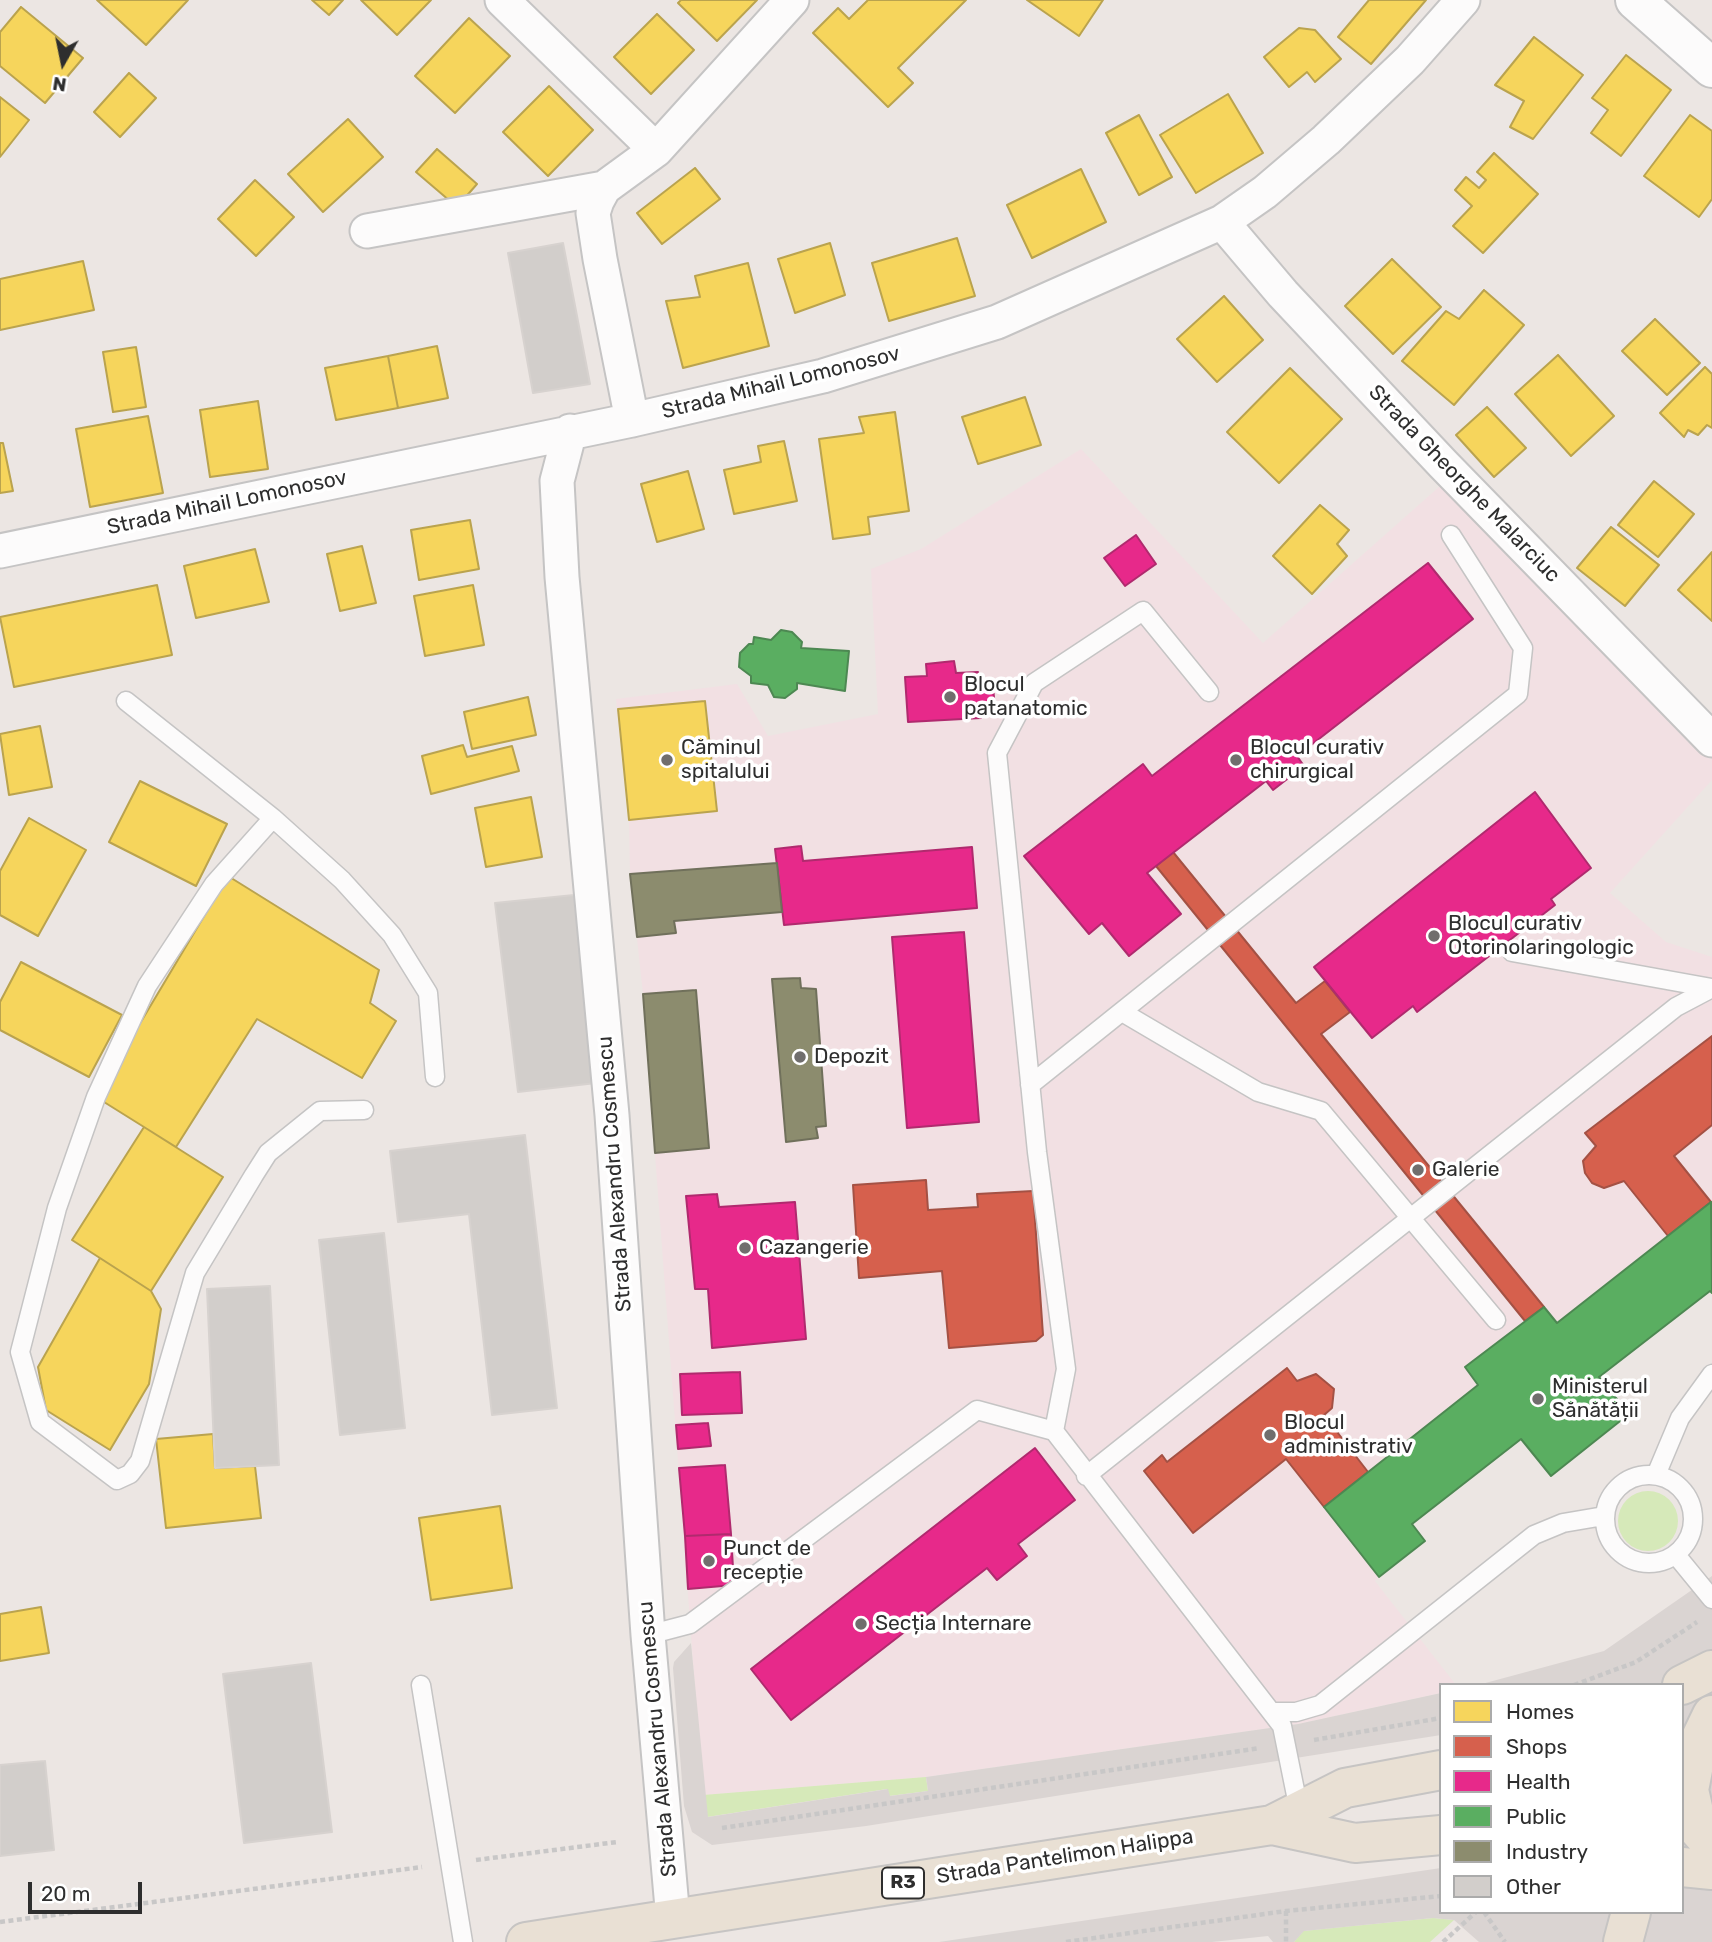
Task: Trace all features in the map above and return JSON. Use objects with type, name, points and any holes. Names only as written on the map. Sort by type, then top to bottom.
[{"type":"main road","points":[[1684,1684],[1712,1670]]},
{"type":"main road","points":[[1697,1742],[1689,1790],[1698,1829],[1712,1845]]},
{"type":"main road","name":"Strada Pantelimon Halippa","points":[[526,1942],[1286,1818],[1346,1788],[1439,1770]]},
{"type":"main road","name":"Strada Pantelimon Halippa","points":[[1286,1818],[1355,1843],[1439,1835]]},
{"type":"main road","points":[[1684,1867],[1712,1870]]},
{"type":"main road","points":[[1623,1942],[1630,1914]]},
{"type":"street","points":[[502,0],[656,150]]},
{"type":"street","points":[[366,231],[604,188],[656,150],[792,0]]},
{"type":"street","name":"Strada Mihail Lomonosov","points":[[0,551],[632,420],[823,376],[985,326],[1060,296],[1222,222],[1265,192],[1326,140],[1410,60],[1463,0]]},
{"type":"street","points":[[1635,0],[1712,68]]},
{"type":"street","points":[[604,188],[593,213],[632,420]]},
{"type":"street","name":"Strada Gheorghe Malarciuc","points":[[1222,222],[1283,293],[1434,454],[1712,740]]},
{"type":"street","name":"Strada Alexandru Cosmescu","points":[[570,431],[557,481],[562,577],[612,1115],[648,1635],[673,1919]]},
{"type":"lane","points":[[1030,1085],[1518,694],[1522,648],[1451,535]]},
{"type":"lane","points":[[1054,1431],[1066,1369],[1030,1085],[997,753],[1034,682],[1143,611],[1209,691]]},
{"type":"lane","points":[[126,701],[273,818],[342,880],[392,934],[428,993],[435,1077]]},
{"type":"lane","points":[[273,818],[214,884],[147,986],[96,1097],[57,1208],[20,1352],[40,1422],[117,1480],[130,1474],[139,1461],[195,1273],[268,1153],[320,1111],[364,1110]]},
{"type":"lane","points":[[1512,953],[1711,988]]},
{"type":"lane","points":[[1086,1476],[1676,1007],[1711,988]]},
{"type":"lane","points":[[1122,1012],[1258,1092],[1321,1111],[1496,1320]]},
{"type":"lane","points":[[1656,1475],[1680,1418],[1712,1374]]},
{"type":"lane","points":[[648,1635],[690,1624],[977,1410],[1054,1431],[1086,1476],[1282,1726],[1286,1745],[1286,1818]]},
{"type":"lane","points":[[1641,1475],[1656,1475],[1682,1489],[1690,1501],[1694,1516],[1693,1530],[1676,1555],[1656,1563],[1634,1562],[1612,1544],[1605,1531],[1604,1516],[1615,1490],[1641,1475]]},
{"type":"lane","points":[[1272,1712],[1296,1712],[1320,1705],[1534,1535],[1563,1524],[1604,1516]]},
{"type":"lane","points":[[1676,1555],[1712,1599]]},
{"type":"lane","points":[[421,1685],[463,1942]]},
{"type":"path","points":[[1579,1683],[1636,1662],[1701,1619]]},
{"type":"path","points":[[722,1828],[1286,1745],[1439,1718]]},
{"type":"path","points":[[0,1922],[617,1842]]},
{"type":"path","points":[[1066,1942],[1286,1911],[1439,1896]]},
{"type":"path","points":[[1286,1911],[1286,1942]]},
{"type":"path","points":[[1443,1942],[1474,1914]]},
{"type":"path","points":[[1486,1914],[1505,1942]]},
{"type":"shaded area","points":[[1081,449],[1263,643],[1440,486],[1712,759],[1712,780],[1610,893],[1666,942],[1712,957],[1712,1204],[1557,1323],[1543,1307],[1465,1367],[1478,1385],[1324,1507],[1379,1577],[1375,1581],[1454,1683],[1439,1683],[1439,1693],[1298,1724],[926,1777],[703,1795],[643,994],[616,699],[737,684],[768,736],[878,714],[871,569],[921,549]]},
{"type":"shaded area","points":[[1712,1576],[1712,1942],[1479,1942],[1454,1920],[1433,1918],[1304,1931],[1294,1942],[1273,1942],[1268,1936],[1212,1942],[939,1942],[1439,1868],[1439,1914],[1684,1914],[1684,1683],[1485,1683],[1604,1651]]},
{"type":"shaded area","points":[[691,1643],[708,1817],[888,1789],[890,1796],[928,1791],[926,1777],[1298,1724],[1439,1693],[1439,1735],[866,1826],[712,1845],[692,1832],[684,1806],[674,1662]]},
{"type":"green space","points":[[1648,1491],[1669,1500],[1678,1521],[1669,1542],[1648,1551],[1627,1542],[1618,1521],[1627,1500]]},
{"type":"green space","points":[[926,1777],[928,1791],[889,1796],[887,1789],[707,1817],[703,1795]]},
{"type":"green space","points":[[1433,1918],[1454,1920],[1430,1942],[1294,1942],[1303,1931]]},
{"type":"building: Homes","points":[[97,0],[188,0],[146,45]]},
{"type":"building: Homes","points":[[312,0],[343,0],[329,15]]},
{"type":"building: Homes","points":[[361,0],[431,0],[397,35]]},
{"type":"building: Homes","points":[[681,0],[757,0],[717,41],[678,3]]},
{"type":"building: Homes","points":[[868,0],[966,0],[898,68],[913,83],[888,107],[813,33],[838,8],[849,19]]},
{"type":"building: Homes","points":[[1027,0],[1103,0],[1079,36]]},
{"type":"building: Homes","points":[[1369,0],[1426,0],[1371,64],[1338,37]]},
{"type":"building: Homes","points":[[21,7],[83,58],[45,103],[0,66],[0,32]]},
{"type":"building: Homes","points":[[657,14],[694,50],[651,94],[614,57]]},
{"type":"building: Homes","points":[[469,18],[510,56],[455,113],[415,76]]},
{"type":"building: Homes","points":[[1299,28],[1315,30],[1341,59],[1315,82],[1307,72],[1289,87],[1264,57]]},
{"type":"building: Homes","points":[[1534,37],[1583,75],[1533,139],[1510,127],[1524,101],[1495,85]]},
{"type":"building: Homes","points":[[1626,55],[1671,90],[1621,156],[1591,133],[1608,110],[1592,98]]},
{"type":"building: Homes","points":[[129,73],[156,98],[120,137],[94,112]]},
{"type":"building: Homes","points":[[549,86],[593,130],[548,176],[503,132]]},
{"type":"building: Homes","points":[[1228,94],[1263,153],[1196,193],[1160,135]]},
{"type":"building: Homes","points":[[0,97],[29,120],[0,157]]},
{"type":"building: Homes","points":[[1139,115],[1172,177],[1139,195],[1106,133]]},
{"type":"building: Homes","points":[[1690,115],[1712,131],[1712,199],[1699,217],[1644,176]]},
{"type":"building: Homes","points":[[348,119],[383,157],[323,212],[288,174]]},
{"type":"building: Homes","points":[[437,149],[477,184],[457,207],[416,172]]},
{"type":"building: Homes","points":[[1494,153],[1538,194],[1483,253],[1453,226],[1472,206],[1455,190],[1466,177],[1479,188],[1486,180],[1477,172]]},
{"type":"building: Homes","points":[[695,168],[720,199],[662,244],[637,213]]},
{"type":"building: Homes","points":[[1081,169],[1106,222],[1032,258],[1007,205]]},
{"type":"building: Homes","points":[[255,180],[294,217],[256,256],[218,219]]},
{"type":"building: Homes","points":[[957,238],[975,296],[889,321],[872,263]]},
{"type":"building: Homes","points":[[830,243],[845,295],[795,313],[778,259]]},
{"type":"building: Homes","points":[[1392,259],[1441,307],[1393,354],[1345,306]]},
{"type":"building: Homes","points":[[83,261],[94,310],[0,330],[0,279]]},
{"type":"building: Homes","points":[[748,263],[769,346],[683,368],[666,301],[700,297],[695,276]]},
{"type":"building: Homes","points":[[1484,290],[1524,325],[1454,405],[1402,361],[1446,311],[1459,319]]},
{"type":"building: Homes","points":[[1224,296],[1263,340],[1217,382],[1177,339]]},
{"type":"building: Homes","points":[[1655,319],[1700,363],[1667,395],[1622,351]]},
{"type":"building: Homes","points":[[437,346],[448,398],[398,408],[388,356]]},
{"type":"building: Homes","points":[[136,347],[146,407],[113,412],[103,352]]},
{"type":"building: Homes","points":[[1558,355],[1614,416],[1571,456],[1515,394]]},
{"type":"building: Homes","points":[[388,356],[398,408],[336,420],[325,368]]},
{"type":"building: Homes","points":[[1705,367],[1712,374],[1712,428],[1707,425],[1698,435],[1688,430],[1684,437],[1660,413]]},
{"type":"building: Homes","points":[[1290,368],[1342,419],[1279,483],[1227,432]]},
{"type":"building: Homes","points":[[1025,397],[1041,445],[978,464],[962,417]]},
{"type":"building: Homes","points":[[258,401],[268,469],[210,477],[200,410]]},
{"type":"building: Homes","points":[[1487,407],[1526,448],[1494,477],[1456,435]]},
{"type":"building: Homes","points":[[895,412],[909,511],[868,517],[870,534],[833,539],[819,439],[864,433],[859,417]]},
{"type":"building: Homes","points":[[148,416],[163,493],[90,507],[76,429]]},
{"type":"building: Homes","points":[[784,441],[797,501],[734,514],[724,470],[761,462],[758,446]]},
{"type":"building: Homes","points":[[0,443],[3,443],[13,491],[0,493]]},
{"type":"building: Homes","points":[[688,471],[704,529],[657,542],[641,484]]},
{"type":"building: Homes","points":[[1654,481],[1694,514],[1658,557],[1618,525]]},
{"type":"building: Homes","points":[[1320,505],[1349,530],[1337,544],[1347,556],[1312,594],[1273,556]]},
{"type":"building: Homes","points":[[470,520],[479,569],[419,580],[411,530]]},
{"type":"building: Homes","points":[[1611,527],[1659,565],[1625,606],[1577,568]]},
{"type":"building: Homes","points":[[362,546],[376,603],[340,611],[327,554]]},
{"type":"building: Homes","points":[[255,549],[269,602],[196,618],[184,566]]},
{"type":"building: Homes","points":[[1712,552],[1712,621],[1678,590]]},
{"type":"building: Homes","points":[[157,585],[172,655],[14,687],[0,617]]},
{"type":"building: Homes","points":[[473,585],[484,645],[425,656],[414,596]]},
{"type":"building: Homes","points":[[528,697],[536,735],[472,749],[464,712]]},
{"type":"building: Homes","name":"Căminul spitalului","points":[[705,701],[717,811],[629,820],[618,709]]},
{"type":"building: Homes","points":[[40,726],[52,787],[9,795],[0,734]]},
{"type":"building: Homes","points":[[463,745],[467,757],[512,746],[519,771],[431,794],[422,756]]},
{"type":"building: Homes","points":[[140,781],[227,824],[196,886],[109,842]]},
{"type":"building: Homes","points":[[531,797],[542,857],[486,867],[475,808]]},
{"type":"building: Homes","points":[[29,818],[86,850],[38,936],[0,915],[0,871]]},
{"type":"building: Homes","points":[[228,876],[379,970],[370,1003],[396,1021],[362,1078],[257,1019],[176,1147],[96,1097]]},
{"type":"building: Homes","points":[[21,962],[122,1015],[89,1077],[0,1030],[0,1002]]},
{"type":"building: Homes","points":[[144,1127],[223,1177],[151,1291],[72,1240]]},
{"type":"building: Homes","points":[[100,1258],[151,1291],[161,1309],[149,1384],[110,1450],[46,1410],[38,1367]]},
{"type":"building: Homes","points":[[213,1434],[215,1468],[255,1466],[261,1518],[166,1528],[156,1439]]},
{"type":"building: Homes","points":[[500,1506],[512,1588],[431,1600],[419,1518]]},
{"type":"building: Homes","points":[[41,1607],[49,1653],[0,1661],[0,1614]]},
{"type":"building: Shops","name":"Galerie","points":[[1173,852],[1296,1003],[1325,981],[1350,1012],[1321,1034],[1544,1307],[1525,1321],[1156,866]]},
{"type":"building: Shops","points":[[1712,1036],[1712,1125],[1674,1156],[1711,1202],[1668,1236],[1624,1181],[1604,1188],[1592,1183],[1585,1173],[1583,1161],[1596,1146],[1585,1133]]},
{"type":"building: Shops","points":[[926,1180],[928,1210],[978,1207],[977,1194],[1033,1191],[1043,1335],[1036,1341],[949,1348],[942,1271],[859,1278],[853,1185]]},
{"type":"building: Shops","name":"Blocul administrativ","points":[[1287,1368],[1297,1381],[1316,1374],[1334,1389],[1332,1408],[1324,1415],[1368,1472],[1324,1507],[1286,1459],[1193,1533],[1144,1471],[1162,1455],[1167,1462]]},
{"type":"building: Health","points":[[1136,535],[1156,564],[1125,586],[1104,558]]},
{"type":"building: Health","name":"Blocul curativ chirurgical","points":[[1428,563],[1473,619],[1297,756],[1304,766],[1273,790],[1266,781],[1147,873],[1181,914],[1129,956],[1102,923],[1089,934],[1024,856],[1143,764],[1152,776]]},
{"type":"building: Health","name":"Blocul patanatomic","points":[[954,661],[956,673],[978,672],[979,687],[993,687],[995,708],[981,709],[981,718],[908,722],[905,677],[927,676],[926,664]]},
{"type":"building: Health","name":"Blocul curativ Otorinolaringologic","points":[[1535,792],[1591,868],[1551,899],[1555,905],[1417,1012],[1413,1006],[1372,1038],[1314,967]]},
{"type":"building: Health","points":[[801,846],[803,861],[972,847],[977,908],[784,925],[775,849]]},
{"type":"building: Health","points":[[964,932],[979,1122],[907,1128],[892,937]]},
{"type":"building: Health","name":"Cazangerie","points":[[717,1194],[719,1207],[795,1202],[806,1339],[712,1348],[708,1289],[695,1289],[686,1196]]},
{"type":"building: Health","points":[[740,1372],[742,1413],[682,1415],[680,1374]]},
{"type":"building: Health","points":[[708,1423],[711,1446],[678,1449],[676,1425]]},
{"type":"building: Health","name":"Secția Internare","points":[[1035,1448],[1075,1500],[1018,1544],[1027,1556],[997,1580],[987,1568],[791,1720],[751,1669]]},
{"type":"building: Health","points":[[725,1465],[731,1534],[685,1536],[679,1468]]},
{"type":"building: Health","name":"Punct de recepție","points":[[731,1534],[734,1585],[688,1589],[685,1536]]},
{"type":"building: Public","points":[[781,630],[792,632],[802,642],[801,648],[849,651],[845,691],[797,683],[797,689],[785,698],[774,697],[768,685],[751,683],[751,676],[739,667],[740,653],[749,644],[753,644],[754,637],[771,640]]},
{"type":"building: Public","name":"Ministerul Sănătății","points":[[1711,1202],[1712,1293],[1710,1291],[1599,1377],[1629,1414],[1551,1476],[1521,1439],[1412,1524],[1425,1541],[1379,1577],[1324,1507],[1478,1385],[1465,1367],[1544,1307],[1557,1323]]},
{"type":"building: Industry","points":[[777,863],[782,912],[674,921],[676,933],[637,937],[630,874]]},
{"type":"building: Industry","name":"Depozit","points":[[800,978],[801,988],[816,989],[826,1126],[816,1127],[818,1138],[786,1142],[772,979]]},
{"type":"building: Industry","points":[[696,990],[709,1148],[655,1153],[643,994]]},
{"type":"building: Other","points":[[563,243],[590,384],[533,393],[508,253]]},
{"type":"building: Other","points":[[574,895],[596,1083],[518,1092],[495,903]]},
{"type":"building: Other","points":[[525,1135],[557,1408],[492,1415],[469,1214],[398,1222],[390,1151]]},
{"type":"building: Other","points":[[384,1233],[405,1428],[340,1435],[319,1240]]},
{"type":"building: Other","points":[[270,1286],[279,1465],[215,1468],[207,1289]]},
{"type":"building: Other","points":[[311,1663],[332,1832],[244,1843],[223,1674]]},
{"type":"building: Other","points":[[45,1761],[54,1850],[0,1856],[0,1765]]},
{"type":"place","name":"Blocul patanatomic","points":[[950,697]]},
{"type":"place","name":"Căminul spitalului","points":[[667,760]]},
{"type":"place","name":"Blocul curativ chirurgical","points":[[1236,760]]},
{"type":"place","name":"Blocul curativ Otorinolaringologic","points":[[1434,936]]},
{"type":"place","name":"Depozit","points":[[800,1057]]},
{"type":"place","name":"Galerie","points":[[1418,1170]]},
{"type":"place","name":"Cazangerie","points":[[745,1248]]},
{"type":"place","name":"Ministerul Sănătății","points":[[1538,1399]]},
{"type":"place","name":"Blocul administrativ","points":[[1270,1435]]},
{"type":"place","name":"Punct de recepție","points":[[709,1561]]},
{"type":"place","name":"Secția Internare","points":[[861,1624]]}]
